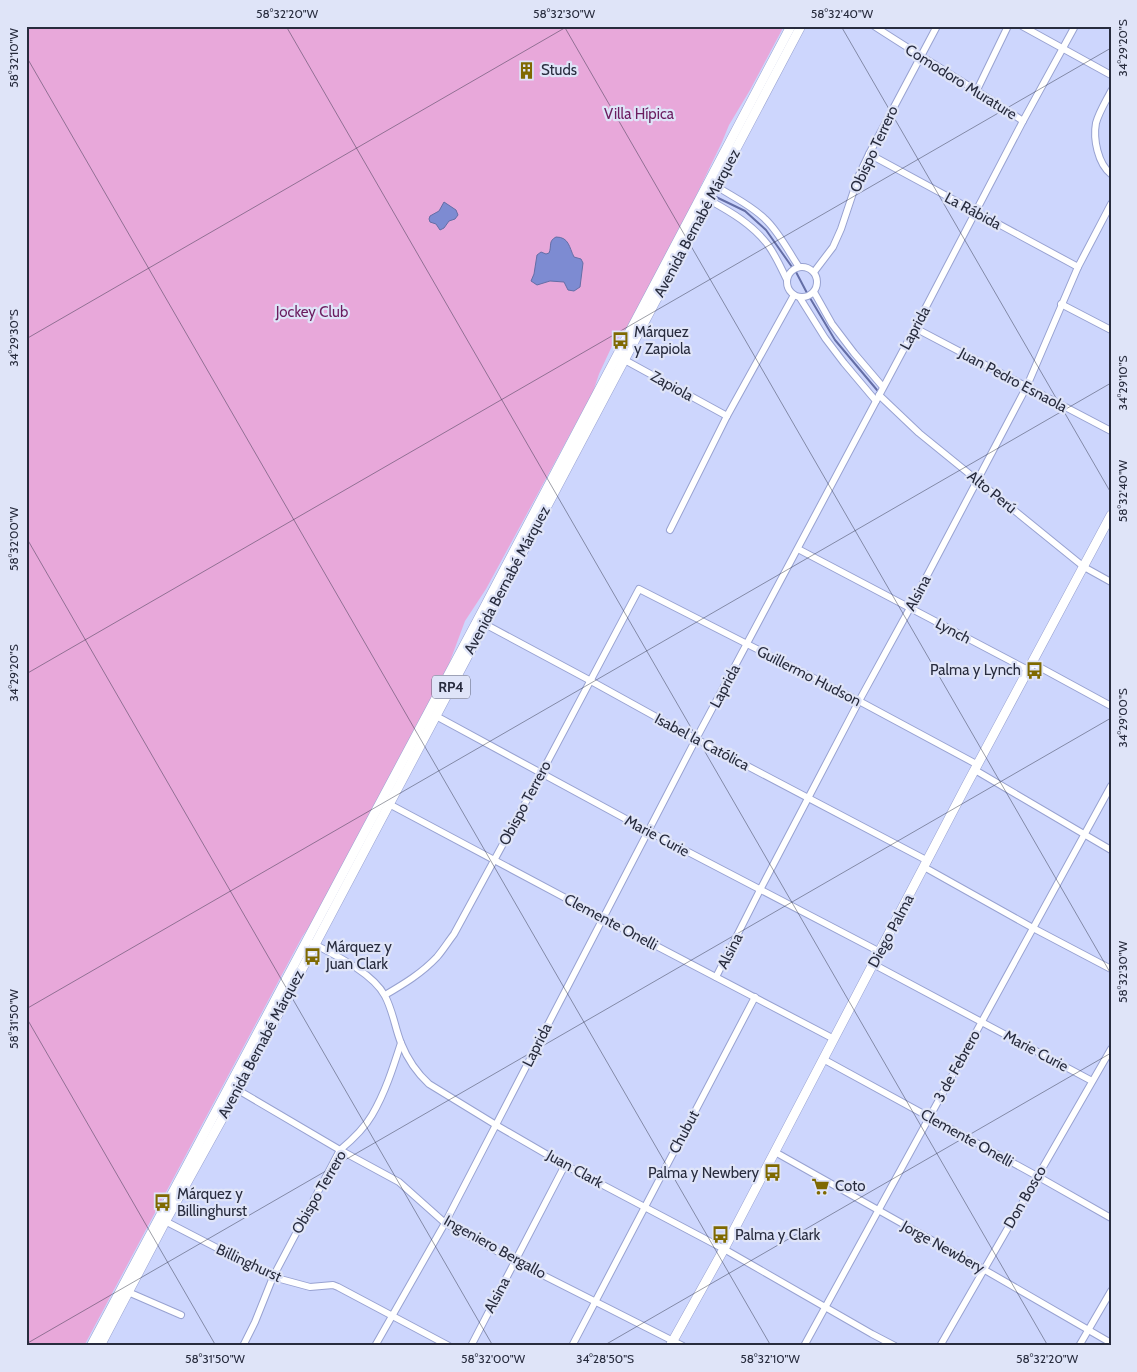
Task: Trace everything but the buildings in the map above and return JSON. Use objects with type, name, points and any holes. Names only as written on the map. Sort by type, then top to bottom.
[{"type":"main road","name":"Avenida Bernabé Márquez","points":[[100,1346],[162,1220],[621,358],[791,26]]},
{"type":"main road","name":"Avenida Bernabé Márquez","points":[[621,358],[710,200],[801,26]]},
{"type":"main road","name":"Diego Palma","points":[[672,1343],[724,1249],[1111,515]]},
{"type":"main road","name":"Avenida Bernabé Márquez","points":[[91,1346],[238,1090],[311,942],[436,716],[481,622]]},
{"type":"street","name":"Comodoro Murature","points":[[874,26],[1023,121]]},
{"type":"street","name":"Obispo Terrero","points":[[814,272],[833,247],[859,175],[936,26]]},
{"type":"street","points":[[977,90],[1008,26]]},
{"type":"street","points":[[1022,26],[1111,75]]},
{"type":"street","name":"Laprida","points":[[375,1346],[445,1223],[696,739],[1075,26]]},
{"type":"street","points":[[1111,91],[1096,123],[1100,158],[1111,174]]},
{"type":"street","name":"La Rábida","points":[[869,154],[1078,267]]},
{"type":"street","points":[[716,186],[746,204],[765,219],[772,226],[799,267]]},
{"type":"street","points":[[710,200],[738,217],[757,232],[769,246],[787,280],[788,289],[797,296],[805,297],[814,292],[818,280],[814,272],[808,268],[799,267],[791,271],[787,280]]},
{"type":"street","name":"Alsina","points":[[716,977],[808,798],[1027,386],[1078,267],[1111,204]]},
{"type":"street","points":[[814,292],[832,324],[883,387]]},
{"type":"street","points":[[670,530],[727,416],[797,296]]},
{"type":"street","name":"Alto Perú","points":[[797,296],[844,363],[878,398],[1084,567],[1111,582]]},
{"type":"street","points":[[1061,304],[1111,330]]},
{"type":"street","name":"Juan Pedro Esnaola","points":[[915,328],[1111,431]]},
{"type":"street","name":"Zapiola","points":[[621,358],[727,416]]},
{"type":"street","name":"Lynch","points":[[798,549],[910,608],[1111,706]]},
{"type":"street","name":"Obispo Terrero","points":[[385,995],[406,983],[424,969],[438,956],[454,934],[639,589]]},
{"type":"street","name":"Guillermo Hudson","points":[[639,589],[859,702],[977,768],[1111,850]]},
{"type":"street","name":"Isabel la Católica","points":[[481,622],[808,798],[926,864],[1033,928],[1111,969]]},
{"type":"street","name":"Marie Curie","points":[[436,716],[648,831],[880,952]]},
{"type":"street","name":"3 de Febrero","points":[[804,1346],[1111,786]]},
{"type":"street","name":"Clemente Onelli","points":[[389,804],[494,861],[834,1038]]},
{"type":"street","name":"Juan Clark","points":[[311,942],[363,973],[385,995],[401,1043],[420,1076],[429,1084],[565,1165],[724,1249],[895,1346]]},
{"type":"street","name":"Marie Curie","points":[[873,964],[1092,1081]]},
{"type":"street","name":"Chubut","points":[[572,1346],[755,997]]},
{"type":"street","name":"Obispo Terrero","points":[[243,1346],[273,1277],[340,1150],[356,1136],[371,1116],[390,1078],[401,1043]]},
{"type":"street","name":"Don Bosco","points":[[940,1346],[1092,1081],[1108,1062],[1111,1049]]},
{"type":"street","name":"Clemente Onelli","points":[[823,1059],[1111,1218]]},
{"type":"street","name":"Ingeniero Bergallo","points":[[238,1090],[399,1182],[445,1223],[515,1261],[596,1300],[672,1343],[683,1346]]},
{"type":"street","name":"Jorge Newbery","points":[[775,1152],[983,1269],[1111,1344]]},
{"type":"street","name":"Alsina","points":[[471,1346],[565,1165]]},
{"type":"street","name":"Billinghurst","points":[[162,1220],[273,1277],[310,1287],[338,1286],[449,1346]]},
{"type":"street","points":[[1079,1346],[1111,1291]]},
{"type":"street","points":[[128,1292],[181,1315]]},
{"type":"green space","name":"Jockey Club","points":[[26,26],[784,26],[729,125],[678,233],[628,326],[612,346],[593,392],[486,589],[465,621],[449,664],[324,905],[302,937],[84,1346],[26,1346]]},
{"type":"water","points":[[444,202],[456,210],[458,215],[440,230],[429,219],[430,216],[439,211]]},
{"type":"water","points":[[556,237],[564,239],[570,246],[574,257],[581,259],[583,263],[580,287],[574,291],[568,290],[564,282],[550,281],[537,285],[531,281],[537,255],[541,252],[549,253],[551,242]]},
{"type":"waterway","points":[[714,196],[745,211],[766,230],[792,267]]},
{"type":"waterway","points":[[796,272],[807,293]]},
{"type":"waterway","points":[[810,298],[835,340],[877,390]]},
{"type":"place","name":"Studs","points":[[527,70]]},
{"type":"place","name":"Márquez y Zapiola","points":[[620,341]]},
{"type":"place","name":"Palma y Lynch","points":[[1035,670]]},
{"type":"place","name":"Márquez y Juan Clark","points":[[312,956]]},
{"type":"place","name":"Palma y Newbery","points":[[773,1173]]},
{"type":"place","name":"Coto","points":[[821,1186]]},
{"type":"place","name":"Márquez y Billinghurst","points":[[163,1203]]},
{"type":"place","name":"Palma y Clark","points":[[721,1235]]},
{"type":"park label","name":"Villa Hípica","points":[[639,114]]}]
